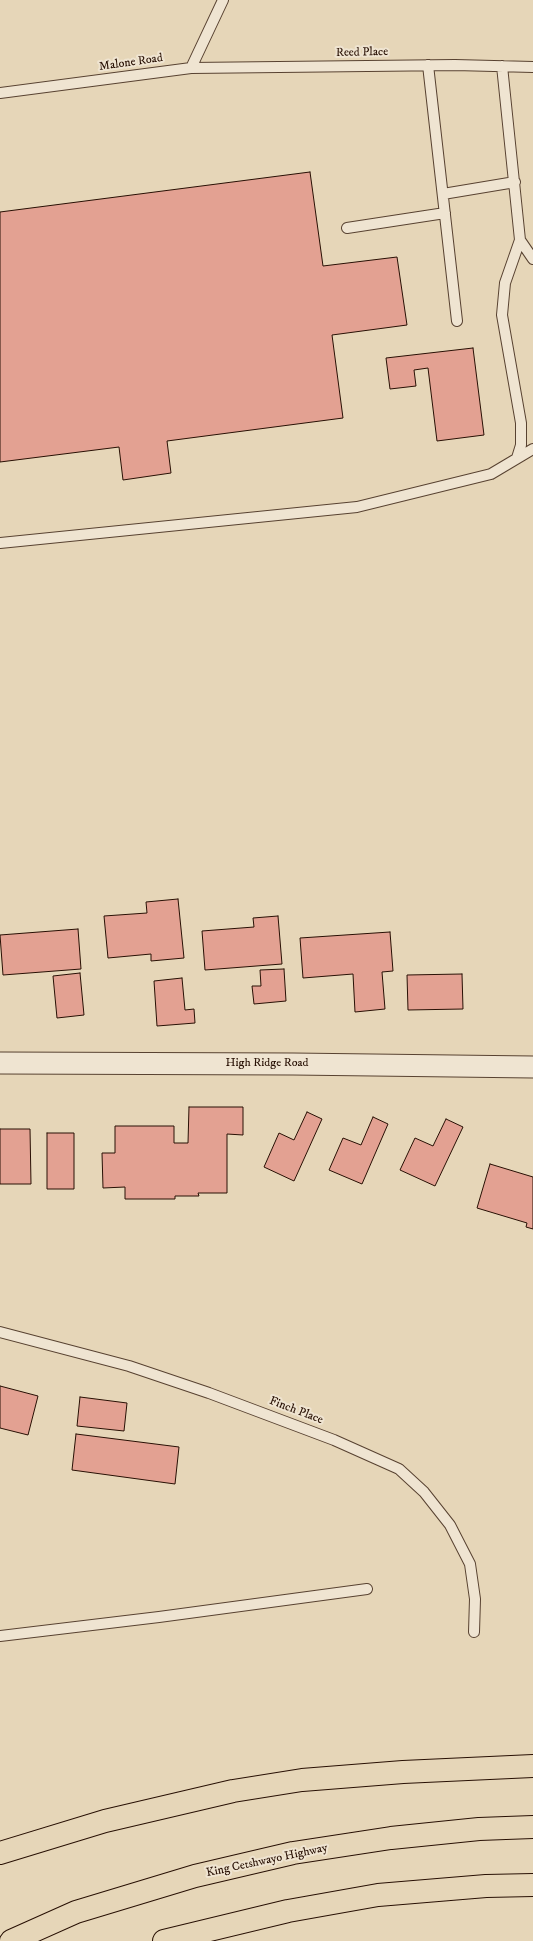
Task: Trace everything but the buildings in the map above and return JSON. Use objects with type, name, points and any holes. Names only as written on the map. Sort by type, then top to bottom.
[{"type":"highway","points":[[0,1853],[105,1821],[233,1791],[302,1780],[403,1772],[533,1766]]},
{"type":"highway","name":"King Cetshwayo Highway","points":[[11,1941],[76,1912],[195,1876],[293,1853],[391,1838],[479,1829],[533,1827]]},
{"type":"highway","points":[[164,1941],[288,1911],[378,1895],[486,1886],[533,1885]]},
{"type":"street","name":"High Ridge Road","points":[[0,1063],[301,1064],[533,1067]]},
{"type":"lane","points":[[191,68],[224,0]]},
{"type":"lane","points":[[428,65],[457,321]]},
{"type":"lane","name":"Reed Place","points":[[191,68],[428,65],[533,67]]},
{"type":"lane","points":[[502,66],[520,240],[505,284],[502,315],[521,423],[521,445],[517,458]]},
{"type":"lane","name":"Malone Road","points":[[0,93],[191,68]]},
{"type":"lane","points":[[443,194],[515,182]]},
{"type":"lane","points":[[347,228],[445,214]]},
{"type":"lane","points":[[520,240],[533,259]]},
{"type":"lane","points":[[0,543],[356,507],[491,474],[533,449]]},
{"type":"lane","name":"Finch Place","points":[[0,1332],[129,1366],[209,1393],[334,1440],[399,1469],[424,1492],[450,1525],[470,1564],[475,1599],[474,1632]]},
{"type":"lane","points":[[0,1636],[159,1617],[367,1589]]}]
